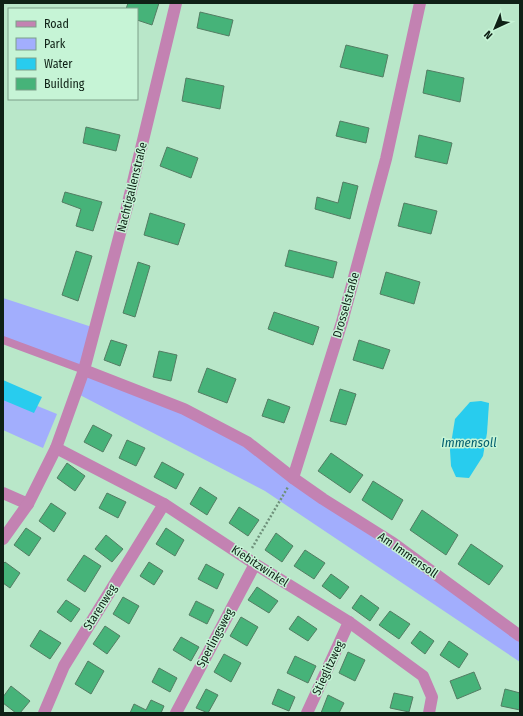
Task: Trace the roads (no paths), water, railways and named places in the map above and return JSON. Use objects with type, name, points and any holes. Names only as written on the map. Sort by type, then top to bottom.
[{"type":"street","name":"Nachtigallenstraße","points":[[3,540],[28,504],[56,448],[84,370],[127,207],[176,3]]},
{"type":"street","name":"Drosselstraße","points":[[293,478],[346,307],[386,159],[420,3]]},
{"type":"street","points":[[84,370],[184,409],[247,442],[293,478]]},
{"type":"street","name":"Kiebitzwinkel","points":[[56,448],[164,504],[251,561],[349,622],[424,676],[432,697],[429,713]]},
{"type":"street","name":"Am Immensoll","points":[[293,478],[323,499],[393,543],[520,636]]},
{"type":"street","points":[[3,493],[28,504]]},
{"type":"street","name":"Starenweg","points":[[44,713],[64,666],[164,504]]},
{"type":"street","name":"Sperlingsweg","points":[[176,713],[251,561]]},
{"type":"street","name":"Stieglitzweg","points":[[307,713],[349,622]]},
{"type":"lane","points":[[3,340],[84,370]]},
{"type":"water","points":[[3,380],[42,397],[34,413],[3,400]]},
{"type":"water","name":"Immensoll","points":[[481,401],[489,403],[487,433],[483,456],[469,478],[456,477],[451,466],[450,450],[455,419],[470,402]]}]
